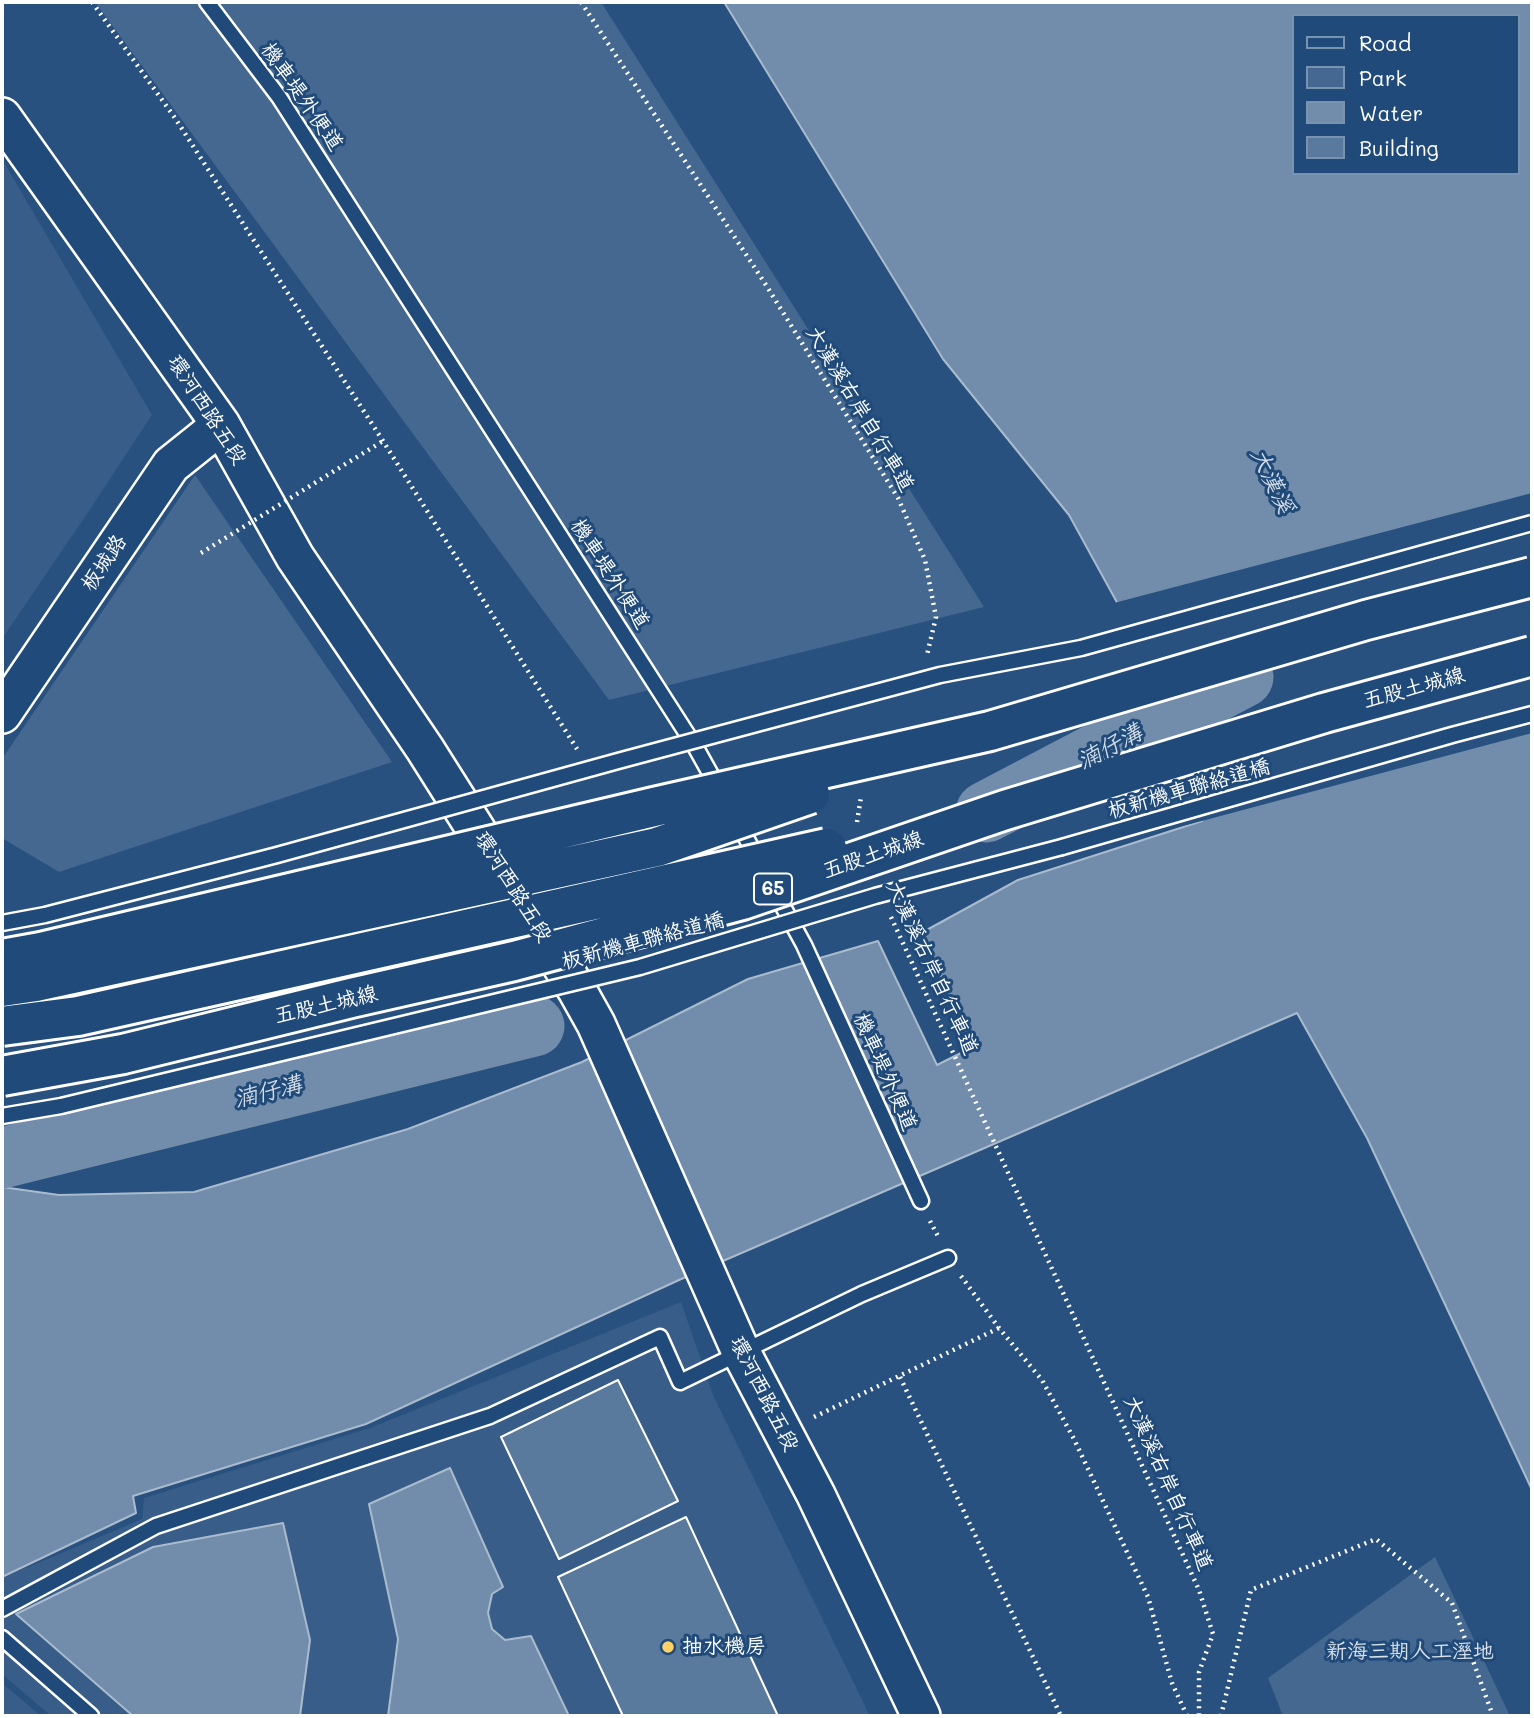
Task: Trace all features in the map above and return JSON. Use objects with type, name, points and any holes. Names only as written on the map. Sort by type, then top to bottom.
[{"type":"highway","points":[[2,987],[50,979],[657,847],[990,731],[1366,620],[1532,577]]},
{"type":"highway","name":"五股土城線","points":[[2,1076],[123,1054],[514,961],[742,900],[1004,810],[1324,713],[1532,656]]},
{"type":"highway","points":[[2,959],[990,731]]},
{"type":"highway","points":[[2,1026],[78,1016],[1004,810]]},
{"type":"street","name":"環河西路五段","points":[[2,117],[221,425],[295,557],[425,749],[577,990],[596,1024],[741,1352],[816,1496],[921,1716]]},
{"type":"street","name":"板城路","points":[[2,715],[172,465],[221,425]]},
{"type":"lane","name":"機車堤外便道","points":[[207,2],[279,97],[689,736],[804,945],[921,1201]]},
{"type":"lane","points":[[2,923],[45,915],[264,858],[940,675],[1081,648],[1532,523]]},
{"type":"lane","name":"板新機車聯絡道橋","points":[[2,1116],[61,1106],[639,967],[875,896],[1062,847],[1532,714]]},
{"type":"lane","points":[[2,1609],[156,1527],[490,1416],[660,1337],[680,1382],[862,1294],[948,1258]]},
{"type":"lane","points":[[2,1638],[91,1716]]},
{"type":"path","points":[[92,2],[175,118],[580,754]]},
{"type":"path","name":"大漢溪右岸自行車道","points":[[581,2],[766,285],[898,498],[925,560],[936,617],[927,658]]},
{"type":"path","points":[[201,553],[383,441]]},
{"type":"path","points":[[856,831],[860,798],[866,786]]},
{"type":"path","name":"大漢溪右岸自行車道","points":[[887,908],[1199,1590],[1213,1634],[1199,1672],[1199,1716]]},
{"type":"path","points":[[921,1201],[948,1258],[999,1328],[1042,1380],[1074,1439],[1147,1597],[1172,1683],[1187,1716]]},
{"type":"path","points":[[808,1420],[999,1328]]},
{"type":"path","points":[[900,1377],[1061,1716]]},
{"type":"path","points":[[1222,1716],[1251,1590],[1376,1539],[1452,1604],[1493,1716]]},
{"type":"shaded area","points":[[2,159],[152,415],[2,639]]},
{"type":"shaded area","points":[[681,1302],[713,1395],[870,1716],[51,1716],[2,1674],[2,1578],[142,1519],[144,1498],[370,1428]]},
{"type":"shaded area","points":[[2,1683],[41,1716],[2,1716]]},
{"type":"green space","points":[[95,2],[601,2],[984,607],[609,700]]},
{"type":"green space","points":[[195,475],[392,762],[59,872],[2,838],[2,759]]},
{"type":"green space","name":"新海三期人工溼地","points":[[1435,1557],[1510,1716],[1283,1716],[1268,1678]]},
{"type":"water","name":"大漢溪","points":[[724,2],[1532,2],[1532,1490],[1367,1138],[1297,1013],[679,1280],[366,1424],[133,1496],[136,1513],[2,1577],[2,1187],[59,1195],[194,1192],[408,1129],[582,1062],[748,979],[878,941],[937,1065],[971,1048],[923,932],[1018,880],[1202,821],[1202,808],[1142,648],[1069,515],[943,359]]},
{"type":"water","points":[[450,1468],[503,1587],[492,1594],[488,1613],[492,1629],[505,1640],[531,1636],[569,1716],[388,1716],[398,1639],[369,1504]]},
{"type":"water","points":[[283,1523],[310,1640],[300,1716],[133,1716],[16,1614],[153,1547]]},
{"type":"pier","points":[[1532,493],[1532,733],[1104,847],[1198,818],[1198,809],[1139,649],[1114,603]]},
{"type":"building","points":[[618,1380],[678,1501],[559,1559],[501,1437]]},
{"type":"building","name":"抽水機房","points":[[686,1517],[778,1716],[623,1716],[558,1577]]},
{"type":"waterway","name":"湳仔溝","points":[[986,812],[1243,677]]},
{"type":"waterway","name":"湳仔溝","points":[[2,1158],[534,1026]]},
{"type":"place","name":"抽水機房","points":[[668,1647]]}]
